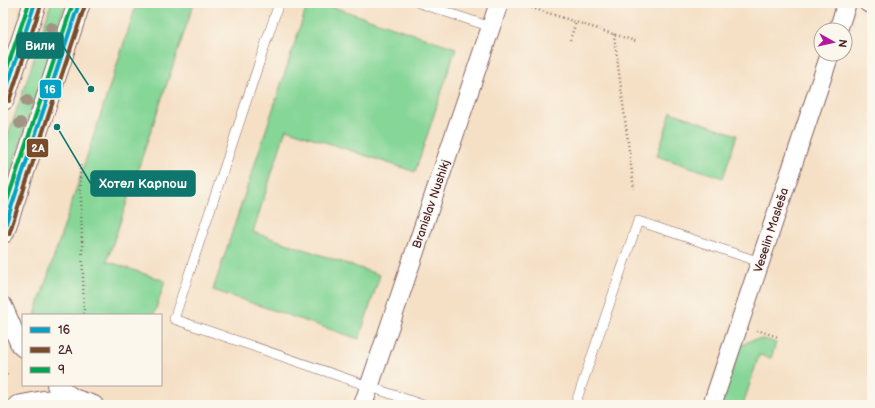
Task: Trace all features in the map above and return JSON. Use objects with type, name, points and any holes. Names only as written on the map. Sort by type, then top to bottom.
[{"type":"street","points":[[3,99],[35,3]]},
{"type":"street","points":[[3,232],[79,3]]},
{"type":"street","name":"Branislav Nushikj","points":[[364,405],[499,3]]},
{"type":"street","points":[[840,22],[846,3]]},
{"type":"street","points":[[868,3],[872,4]]},
{"type":"street","name":"Veselin Masleša","points":[[712,405],[827,62]]},
{"type":"street","points":[[3,306],[22,347]]},
{"type":"street","points":[[57,386],[73,398],[94,405]]},
{"type":"street","points":[[17,405],[43,400],[73,398]]},
{"type":"lane","points":[[279,3],[174,319],[423,405]]},
{"type":"lane","points":[[419,3],[490,27]]},
{"type":"lane","points":[[575,405],[638,221],[760,262]]},
{"type":"path","points":[[516,3],[636,41]]},
{"type":"path","points":[[570,40],[576,22]]},
{"type":"path","points":[[614,34],[634,189]]},
{"type":"path","points":[[80,165],[84,314]]},
{"type":"path","points":[[3,373],[10,376]]},
{"type":"green space","points":[[51,3],[66,3],[3,195],[3,150]]},
{"type":"green space","points":[[137,3],[194,3],[107,261],[165,281],[154,314],[35,314]]},
{"type":"green space","points":[[308,3],[321,3],[456,48],[415,172],[286,129],[253,232],[380,275],[359,339],[213,290]]},
{"type":"green space","points":[[671,112],[737,135],[723,178],[657,156]]},
{"type":"green space","points":[[764,339],[776,343],[771,358],[759,355],[743,405],[720,405],[740,346],[752,340]]},
{"type":"transit line","name":"9","points":[[3,80],[29,3]]},
{"type":"transit line","name":"16","points":[[3,99],[35,3]]},
{"type":"transit line","name":"9","points":[[3,213],[73,3]]},
{"type":"transit line","name":"16","points":[[3,232],[79,3]]},
{"type":"transit line","name":"2A","points":[[9,101],[41,5]]},
{"type":"transit line","name":"2A","points":[[9,234],[85,5]]},
{"type":"place","name":"Вили","points":[[91,89]]},
{"type":"place","name":"Хотел Карпош","points":[[57,127]]}]
